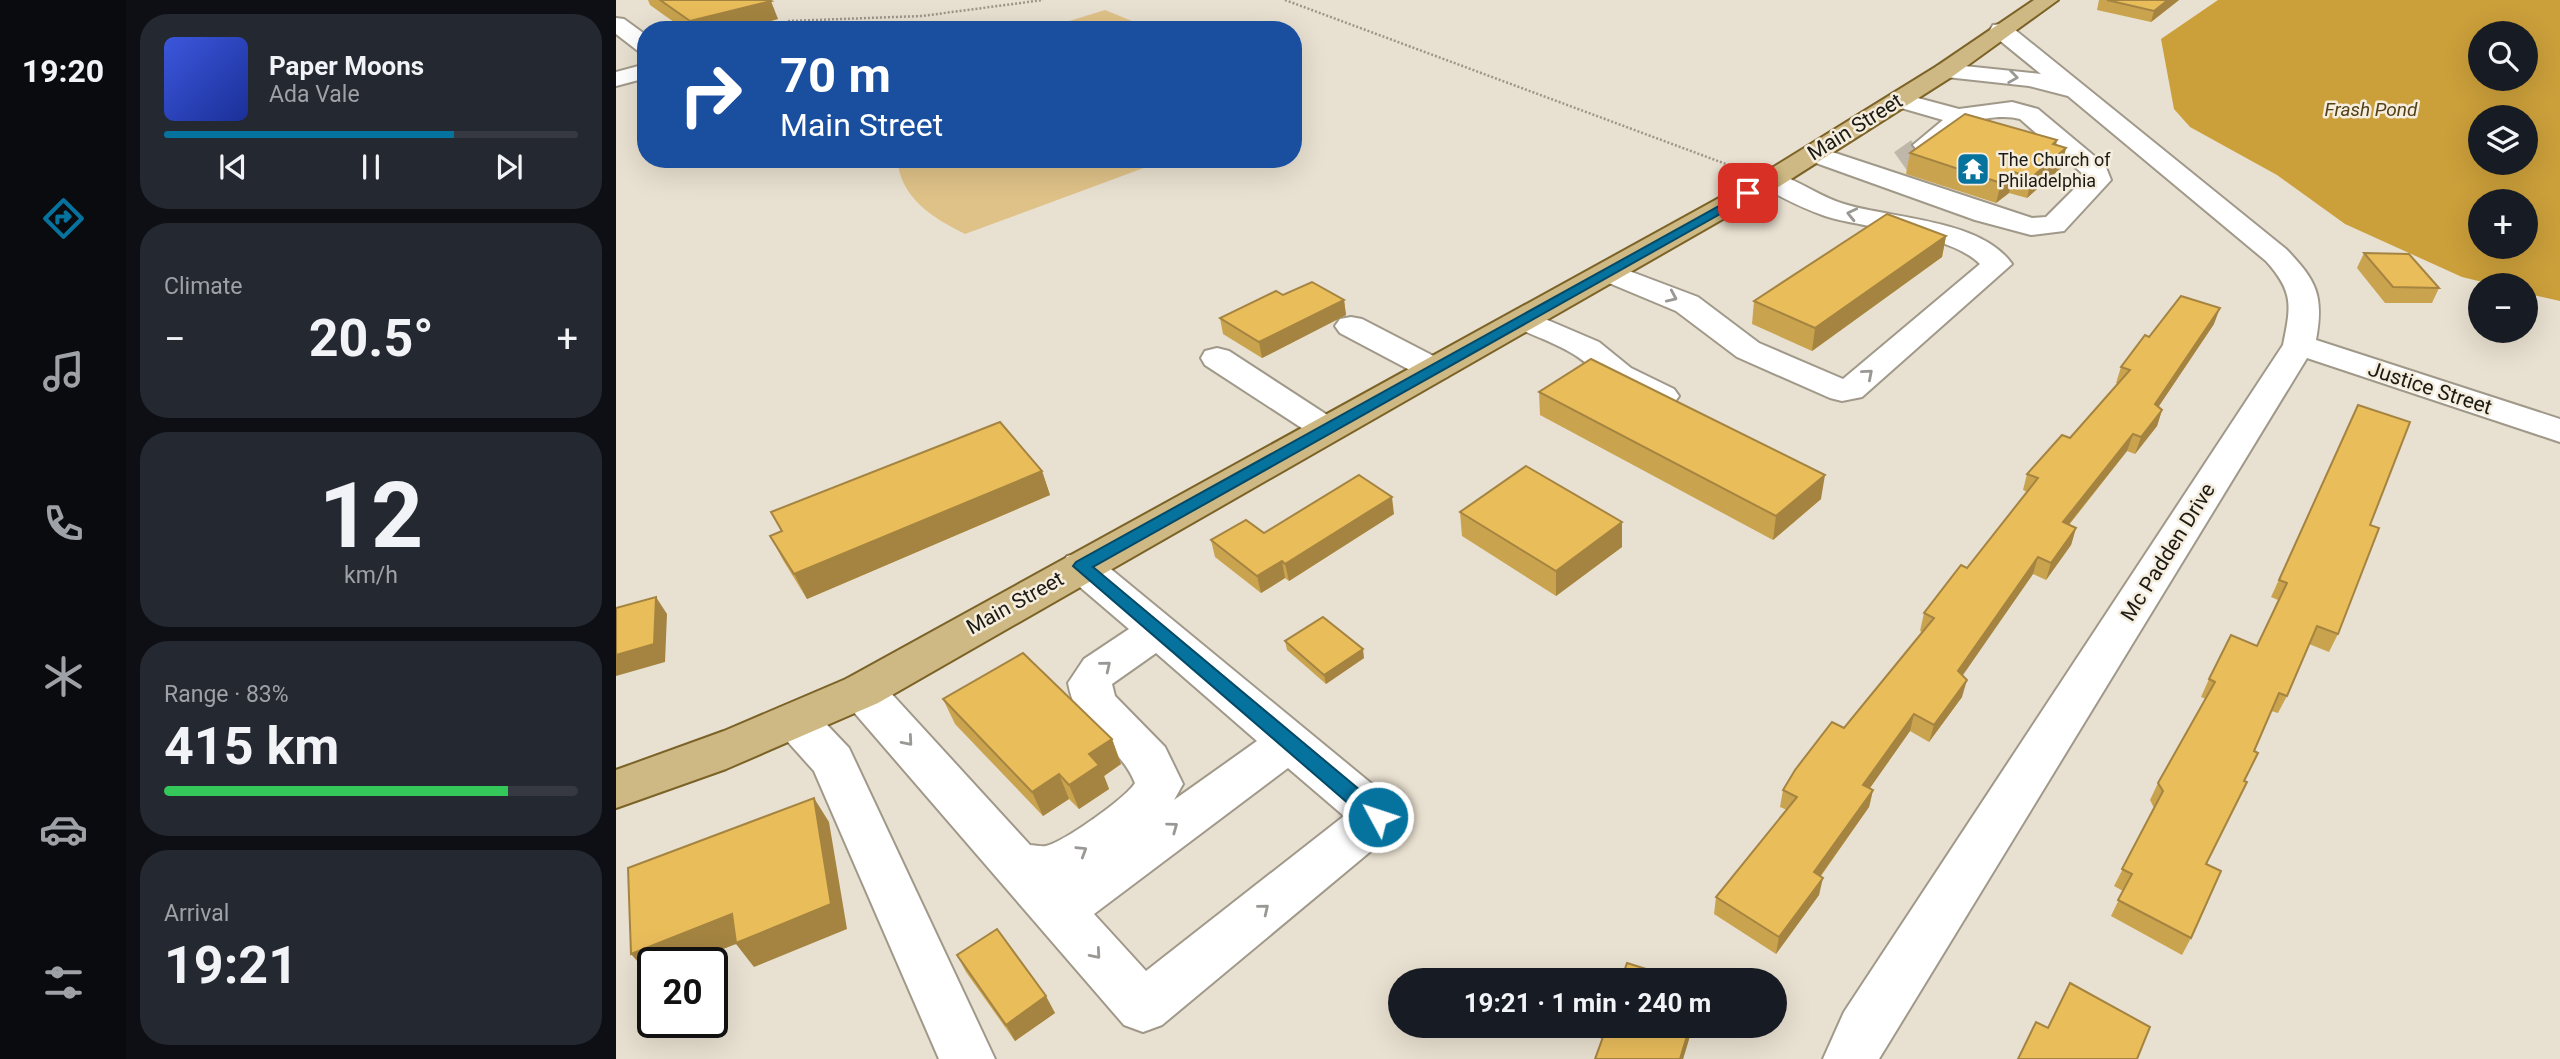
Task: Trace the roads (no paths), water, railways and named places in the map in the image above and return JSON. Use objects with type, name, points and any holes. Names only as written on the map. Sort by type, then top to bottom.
[{"type":"main road","name":"Main Street","points":[[616,789],[658,776],[862,691],[1770,180],[1945,71],[2048,0]]},
{"type":"street","points":[[616,24],[637,39]]},
{"type":"street","name":"Mc Padden Drive","points":[[1852,1059],[1864,1030],[2299,345],[2307,304],[2297,276],[2276,255],[2001,30]]},
{"type":"street","name":"Mc Padden Drive","points":[[1945,71],[2032,79],[2080,96]]},
{"type":"street","points":[[616,79],[637,73]]},
{"type":"street","points":[[1899,100],[1963,118]]},
{"type":"street","points":[[1814,153],[1879,178],[2031,227],[2054,225],[2098,180],[2096,171],[2029,114],[2012,109],[1963,118],[1879,178]]},
{"type":"street","points":[[1608,272],[1687,304],[1748,350],[1842,391],[1850,390],[1997,264],[1988,255],[1955,240],[1912,226],[1837,210],[1770,180]]},
{"type":"street","points":[[1524,319],[1588,349],[1619,375],[1693,412]]},
{"type":"street","points":[[1351,326],[1436,370]]},
{"type":"street","name":"Justice Street","points":[[2299,345],[2560,430]]},
{"type":"street","points":[[1217,358],[1326,429]]},
{"type":"street","points":[[862,691],[1143,1007],[1378,817],[1081,566]]},
{"type":"street","points":[[1018,866],[1052,867],[1126,822],[1148,803],[1158,784],[1149,760],[1094,703],[1090,683],[1099,670],[1158,631]]},
{"type":"street","points":[[795,720],[833,761],[967,1059]]},
{"type":"street","points":[[1059,911],[1289,743]]},
{"type":"water","name":"Frash Pond","points":[[2218,0],[2560,0],[2560,301],[2538,296],[2538,273],[2468,273],[2468,278],[2462,277],[2345,224],[2277,175],[2190,127],[2174,109],[2161,39]]},
{"type":"tunnel","points":[[1901,162],[1918,150]]},
{"type":"place","name":"The Church of Philadelphia","points":[[1973,169]]}]
